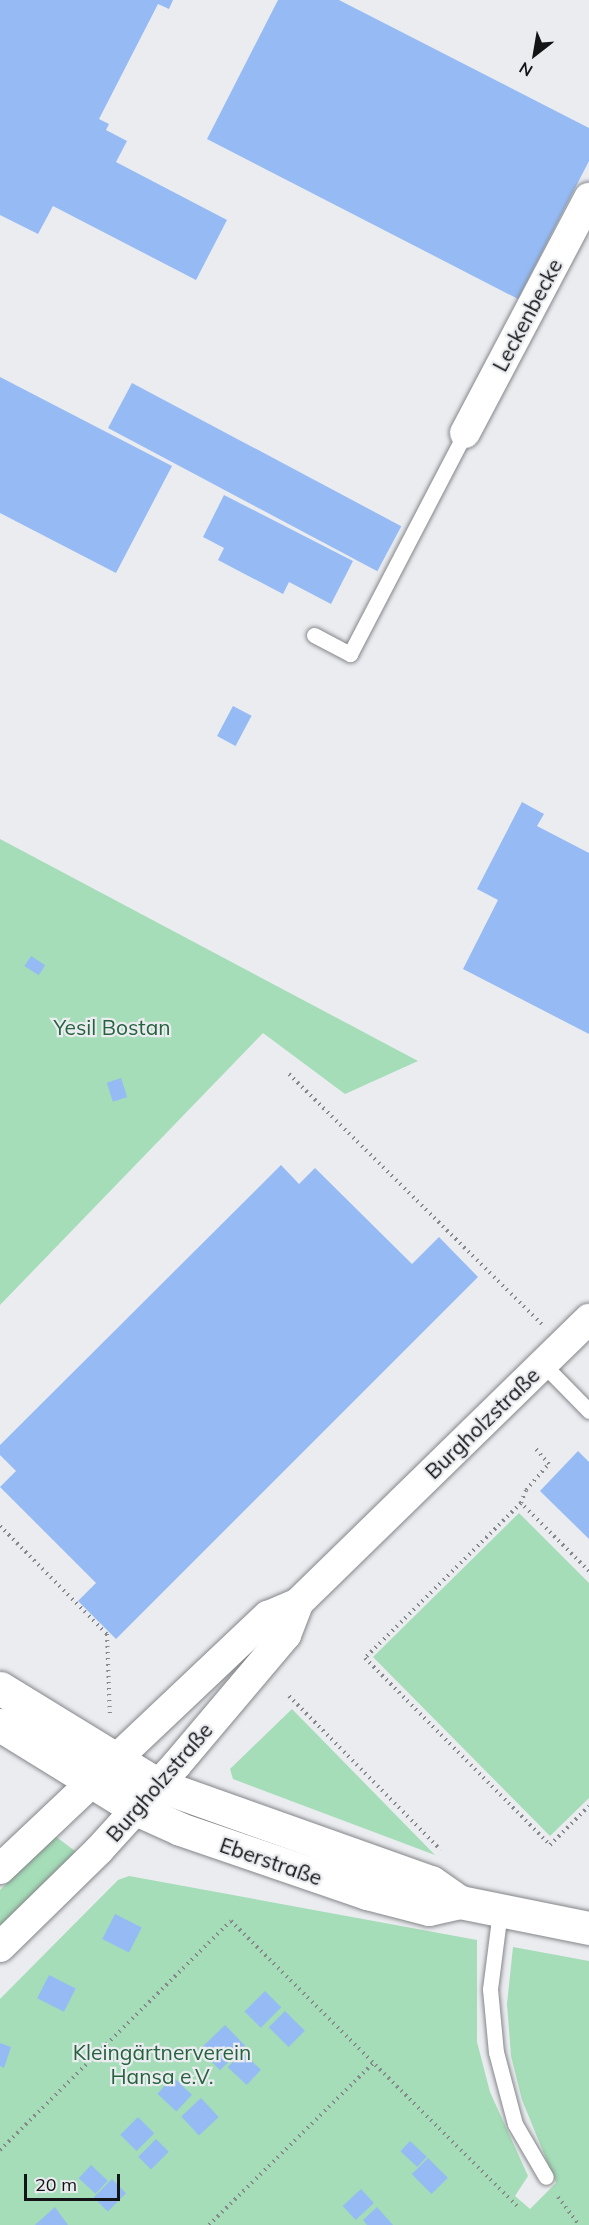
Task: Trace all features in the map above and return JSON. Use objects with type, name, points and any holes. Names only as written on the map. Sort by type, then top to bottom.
[{"type":"street","name":"Leckenbecke","points":[[465,433],[589,198]]},
{"type":"street","name":"Burgholzstraße","points":[[0,1869],[268,1616],[298,1603],[589,1319]]},
{"type":"street","name":"Burgholzstraße","points":[[0,1947],[158,1785],[286,1635],[298,1603]]},
{"type":"street","name":"Eberstraße","points":[[0,1688],[158,1785],[431,1882],[460,1902],[589,1928]]},
{"type":"street","name":"Eberstraße","points":[[0,1725],[136,1809],[256,1857],[367,1893],[429,1909],[460,1902]]},
{"type":"lane","points":[[314,635],[350,654],[465,433]]},
{"type":"lane","points":[[553,1354],[589,1411]]},
{"type":"lane","points":[[500,1911],[490,1989],[496,2052],[515,2124],[546,2177]]},
{"type":"path","points":[[289,1074],[553,1354]]},
{"type":"path","points":[[536,1449],[549,1464],[526,1490],[521,1503],[365,1658],[550,1845],[589,1806]]},
{"type":"path","points":[[521,1503],[589,1571]]},
{"type":"path","points":[[0,1526],[107,1634],[110,1719]]},
{"type":"path","points":[[289,1696],[446,1855]]},
{"type":"path","points":[[0,2150],[231,1921],[517,2206]]},
{"type":"path","points":[[209,2225],[373,2062]]},
{"type":"path","points":[[546,2177],[579,2225]]},
{"type":"green space","name":"Yesil Bostan","points":[[0,839],[418,1061],[345,1094],[263,1033],[0,1305]]},
{"type":"green space","points":[[519,1513],[589,1583],[589,1798],[550,1836],[373,1657]]},
{"type":"green space","points":[[292,1709],[435,1855],[233,1779],[230,1769]]},
{"type":"green space","points":[[55,1836],[79,1854],[0,1929],[0,1890]]},
{"type":"green space","name":"Kleingärtnerverein Hansa e.V.","points":[[129,1876],[477,1940],[477,2042],[490,2092],[528,2176],[515,2196],[530,2209],[556,2183],[522,2100],[511,2056],[507,2004],[513,1947],[589,1961],[589,2225],[0,2225],[0,1999],[118,1880]]},
{"type":"building","points":[[0,0],[173,0],[169,9],[158,4],[99,119],[109,124],[106,130],[127,141],[116,162],[227,220],[196,280],[53,206],[38,234],[0,215]]},
{"type":"building","points":[[278,0],[339,0],[589,128],[589,161],[518,299],[207,139]]},
{"type":"building","points":[[0,377],[172,466],[116,573],[0,513]]},
{"type":"building","points":[[132,383],[401,526],[377,571],[108,428]]},
{"type":"building","points":[[224,495],[353,561],[331,604],[289,582],[283,594],[218,560],[224,548],[203,537]]},
{"type":"building","points":[[233,706],[252,716],[236,746],[217,736]]},
{"type":"building","points":[[522,802],[544,814],[537,826],[589,853],[589,1034],[463,969],[498,900],[477,889]]},
{"type":"building","points":[[31,956],[45,965],[39,975],[24,966]]},
{"type":"building","points":[[121,1078],[127,1097],[113,1102],[107,1083]]},
{"type":"building","points":[[281,1165],[299,1184],[315,1168],[412,1264],[439,1237],[478,1277],[116,1639],[78,1601],[96,1583],[0,1487],[16,1471],[0,1455],[0,1445]]},
{"type":"building","points":[[578,1451],[589,1462],[589,1539],[540,1491]]},
{"type":"building","points":[[115,1914],[142,1928],[129,1953],[102,1939]]},
{"type":"building","points":[[49,1975],[76,1989],[64,2012],[37,1998]]},
{"type":"building","points":[[265,1991],[281,2007],[261,2028],[244,2012]]},
{"type":"building","points":[[285,2011],[305,2031],[289,2047],[269,2027]]},
{"type":"building","points":[[225,2025],[245,2046],[220,2070],[200,2049]]},
{"type":"building","points":[[0,2043],[11,2047],[4,2068],[0,2066]]},
{"type":"building","points":[[242,2052],[261,2070],[247,2085],[228,2067]]},
{"type":"building","points":[[173,2077],[192,2095],[176,2112],[157,2094]]},
{"type":"building","points":[[201,2098],[219,2117],[199,2135],[181,2116]]},
{"type":"building","points":[[138,2117],[154,2133],[137,2151],[120,2135]]},
{"type":"building","points":[[156,2139],[169,2152],[151,2169],[138,2157]]},
{"type":"building","points":[[410,2141],[427,2157],[417,2167],[400,2151]]},
{"type":"building","points":[[428,2158],[448,2178],[432,2194],[412,2174]]},
{"type":"building","points":[[91,2165],[108,2181],[96,2194],[79,2178]]},
{"type":"building","points":[[112,2179],[126,2193],[108,2212],[94,2197]]},
{"type":"building","points":[[361,2189],[374,2203],[356,2220],[343,2206]]},
{"type":"building","points":[[55,2207],[68,2225],[35,2225]]},
{"type":"building","points":[[377,2207],[393,2225],[367,2225],[363,2220]]}]
